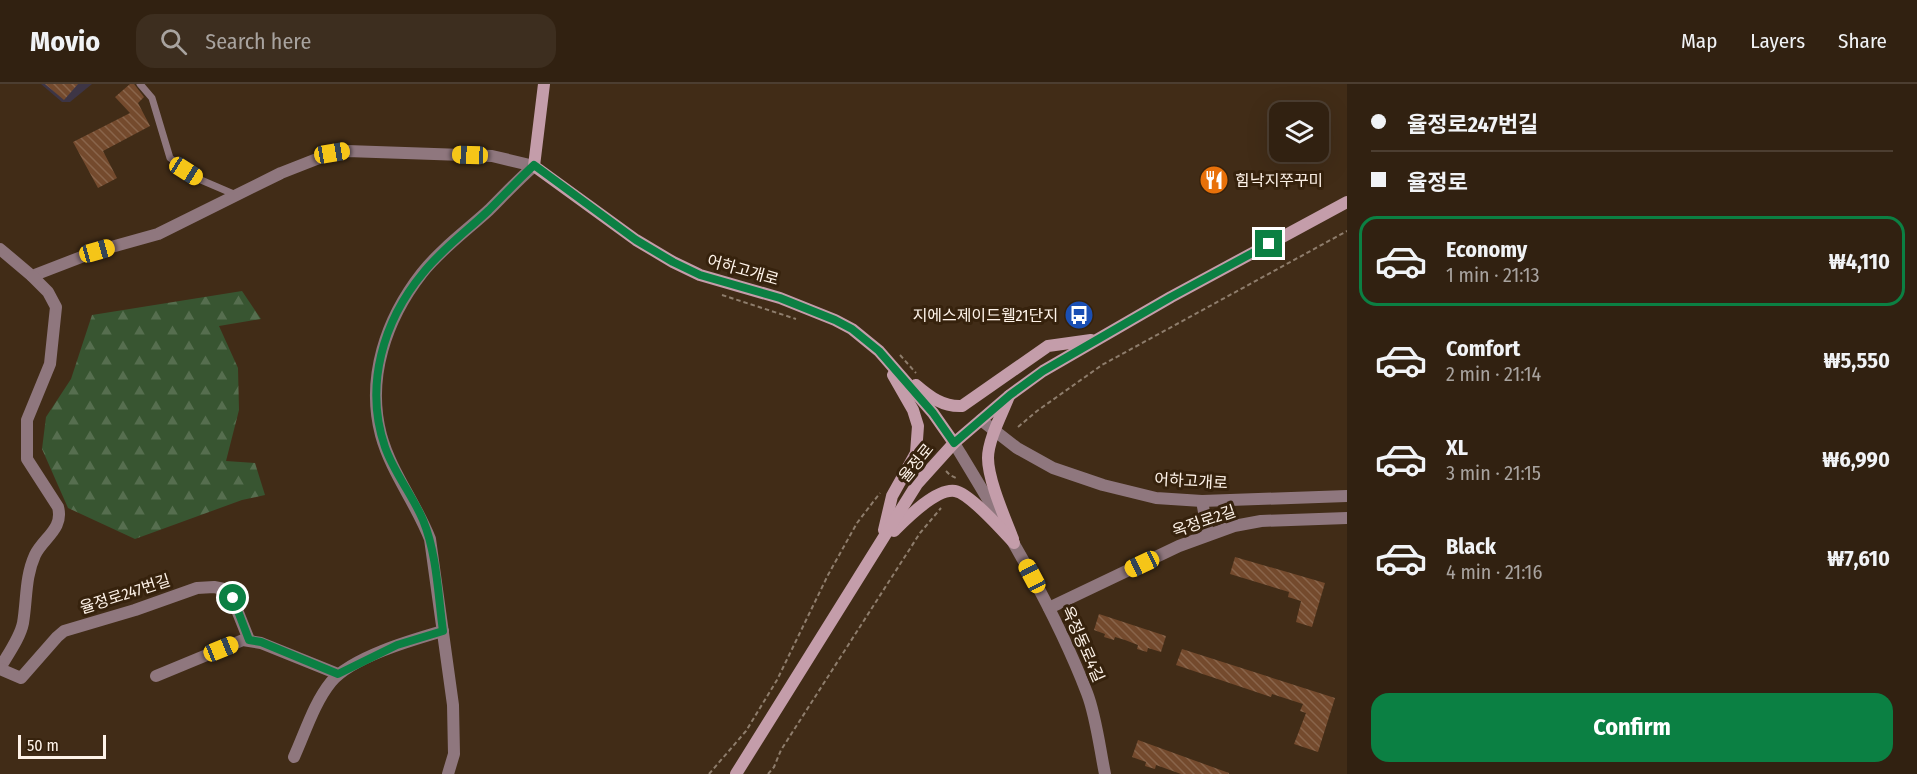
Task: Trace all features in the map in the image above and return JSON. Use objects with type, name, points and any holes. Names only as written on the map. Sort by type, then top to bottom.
[{"type":"main road","points":[[534,165],[544,84]]},
{"type":"main road","name":"어하고개로","points":[[534,165],[652,251],[700,275],[780,298],[852,329],[879,351],[933,413],[954,443]]},
{"type":"main road","name":"율정로","points":[[736,774],[917,484],[954,443],[1010,395],[1043,371],[1171,297],[1347,202]]},
{"type":"main road","points":[[879,351],[934,400],[951,407],[962,406],[1048,346],[1098,339]]},
{"type":"main road","points":[[879,351],[913,410],[918,426],[916,453],[892,496],[882,542]]},
{"type":"main road","points":[[1010,395],[995,431],[988,458],[991,476],[1014,543]]},
{"type":"main road","points":[[882,542],[934,497],[946,491],[955,491],[962,493],[981,509],[1014,543]]},
{"type":"street","name":"어하고개로","points":[[32,276],[97,251],[158,234],[236,195],[314,160],[347,151],[492,156],[534,165]]},
{"type":"street","points":[[448,774],[454,754],[453,705],[430,538],[391,462],[381,434],[376,392],[378,363],[401,305],[422,273],[534,165]]},
{"type":"street","points":[[0,249],[32,276]]},
{"type":"street","name":"율정로247번길","points":[[32,276],[48,292],[56,307],[50,363],[27,420],[27,459],[58,507],[59,513],[57,524],[33,559],[27,579],[22,624],[0,668],[17,677],[24,676],[64,631],[135,610],[197,588],[214,587],[228,592],[233,598],[249,640]]},
{"type":"street","name":"어하고개로","points":[[981,420],[1017,448],[1053,468],[1156,498],[1202,501],[1347,496]]},
{"type":"street","name":"옥정동로4길","points":[[954,443],[1014,543],[1049,608],[1088,695],[1105,774]]},
{"type":"street","points":[[1202,501],[1208,534]]},
{"type":"street","name":"옥정로2길","points":[[1049,608],[1179,546],[1234,526],[1261,521],[1347,518]]},
{"type":"street","points":[[294,757],[322,697],[338,674],[397,645],[443,631]]},
{"type":"street","points":[[156,676],[243,640],[261,642],[338,674]]},
{"type":"lane","points":[[140,84],[152,98],[170,158],[174,163],[201,180],[236,195]]},
{"type":"path","points":[[1018,427],[1046,404],[1102,365],[1347,231]]},
{"type":"path","points":[[717,293],[798,319]]},
{"type":"path","points":[[709,774],[746,731],[777,680],[828,575],[851,534],[886,485]]},
{"type":"path","points":[[768,774],[774,767],[781,750],[920,533],[942,507]]},
{"type":"shaded area","points":[[41,84],[92,84],[70,102],[62,102]]},
{"type":"green space","points":[[242,291],[261,319],[219,326],[238,368],[239,410],[226,461],[255,463],[265,495],[242,500],[135,539],[68,508],[42,449],[46,417],[71,379],[92,315]]},
{"type":"building","points":[[45,84],[78,84],[64,100]]},
{"type":"building","points":[[130,84],[134,84],[144,97],[138,103],[150,126],[103,151],[117,178],[98,188],[73,142],[130,113],[115,97]]},
{"type":"building","points":[[1235,557],[1325,583],[1312,627],[1296,622],[1301,601],[1288,597],[1289,592],[1230,574]]},
{"type":"building","points":[[1099,614],[1166,636],[1161,652],[1148,648],[1147,652],[1137,649],[1138,645],[1125,640],[1104,637],[1105,634],[1094,630]]},
{"type":"building","points":[[1182,649],[1335,698],[1318,752],[1294,744],[1306,713],[1300,711],[1303,704],[1272,694],[1271,697],[1176,665]]},
{"type":"building","points":[[1138,740],[1229,774],[1181,774],[1156,765],[1155,769],[1145,766],[1146,762],[1132,757]]},
{"type":"place","name":"힘낙지쭈꾸미","points":[[1214,180]]},
{"type":"place","name":"지에스제이드웰21단지","points":[[1079,315]]},
{"type":"route","points":[[233,598],[249,640],[261,642],[338,674],[397,645],[443,631],[430,538],[414,503],[397,475],[381,434],[376,392],[378,363],[385,339],[401,305],[422,273],[534,165],[636,240],[673,262],[700,275],[780,298],[852,329],[879,351],[933,413],[954,443],[1010,395],[1043,371],[1171,297],[1269,244]]}]
